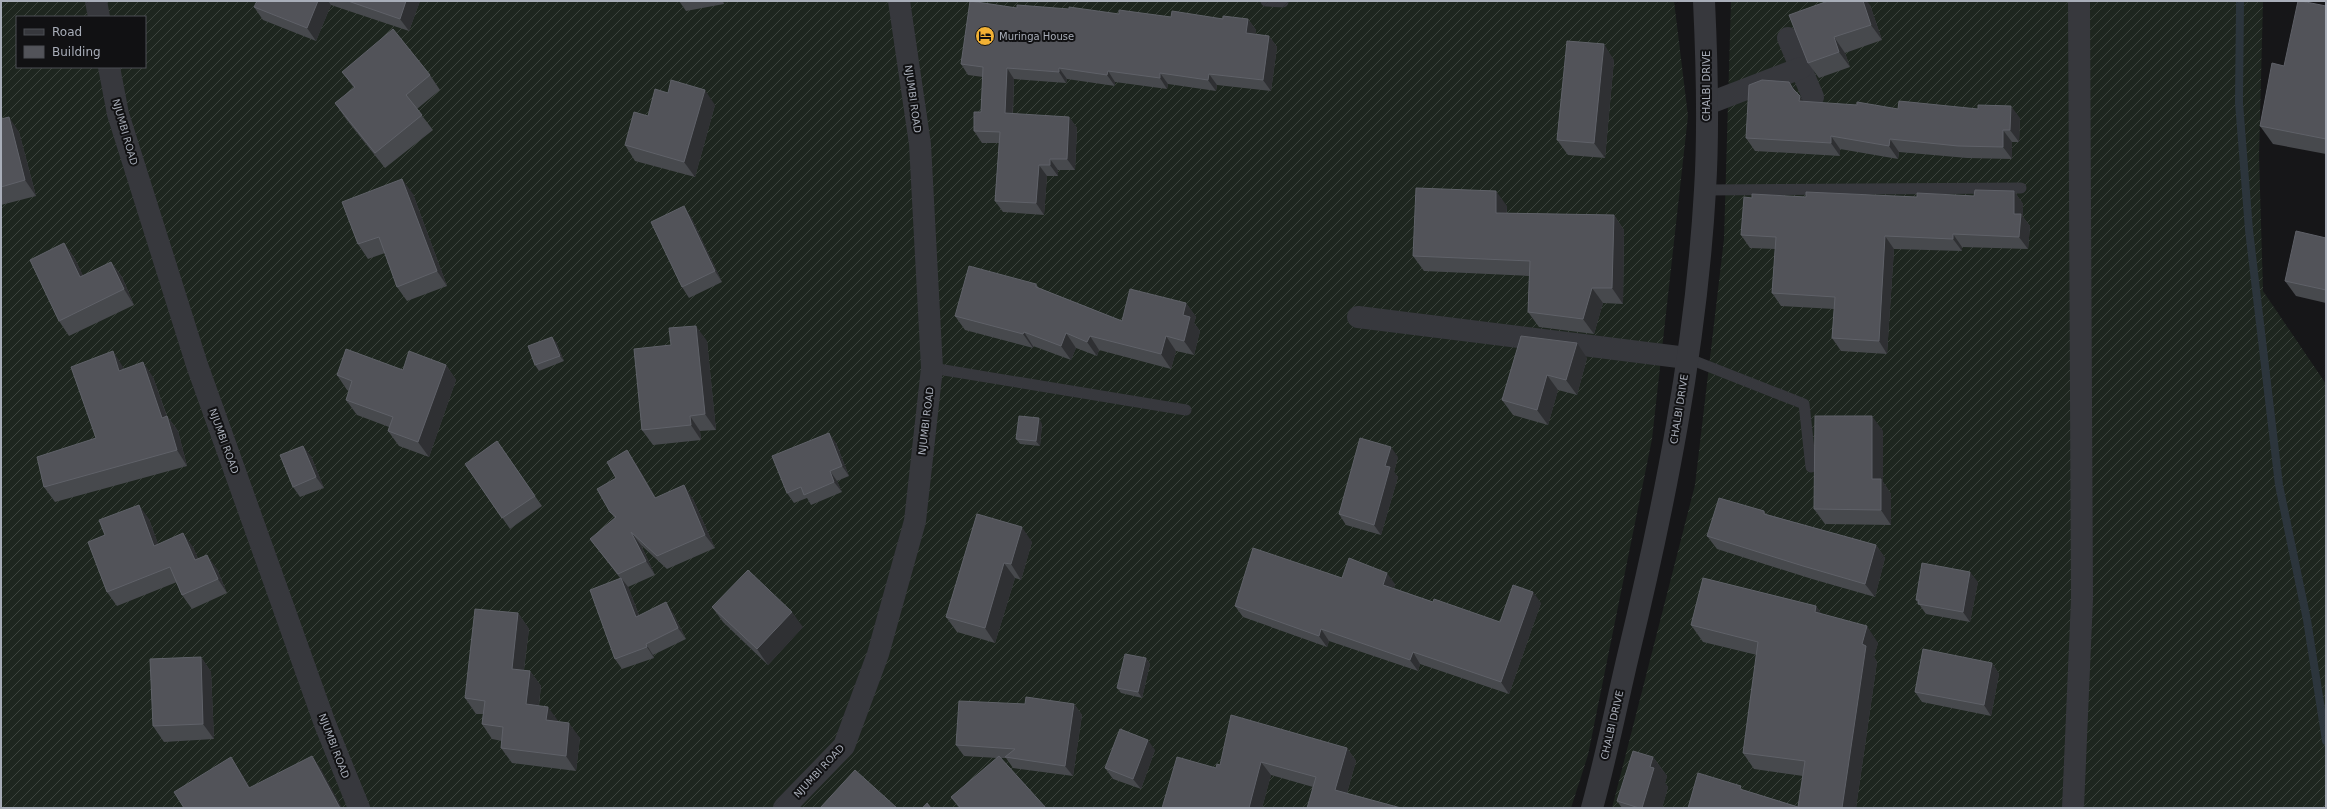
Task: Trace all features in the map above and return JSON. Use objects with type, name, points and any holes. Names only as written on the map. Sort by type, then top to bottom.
[{"type":"street","points":[[96,1],[99,16]]},
{"type":"street","name":"NJUMBI ROAD","points":[[784,808],[844,746],[878,654],[915,521],[932,368],[920,144],[899,1]]},
{"type":"street","name":"CHALBI DRIVE","points":[[1592,808],[1645,587],[1668,478],[1687,358],[1705,190],[1707,104],[1704,1]]},
{"type":"street","points":[[2073,808],[2082,599],[2079,1]]},
{"type":"street","points":[[1788,38],[1813,96]]},
{"type":"street","name":"NJUMBI ROAD","points":[[109,68],[118,114],[197,365],[355,806]]},
{"type":"street","points":[[1707,104],[1801,68]]},
{"type":"street","points":[[1358,317],[1687,358]]},
{"type":"lane","points":[[1266,1],[1283,2]]},
{"type":"lane","points":[[1705,190],[2021,188]]},
{"type":"lane","points":[[1687,358],[1804,404],[1811,467]]},
{"type":"lane","points":[[932,368],[1186,410]]},
{"type":"shaded area","points":[[1,1],[1674,1],[1688,116],[1652,439],[1588,755],[1571,808],[1,808]]},
{"type":"shaded area","points":[[1731,1],[2263,1],[2259,156],[2263,291],[2326,384],[2326,808],[1612,808],[1695,485],[1724,239]]},
{"type":"building","points":[[257,1],[318,1],[307,28],[254,7]]},
{"type":"building","points":[[348,1],[406,1],[400,19]]},
{"type":"building","points":[[970,1],[1017,8],[1017,5],[1069,9],[1069,7],[1119,14],[1119,10],[1171,17],[1172,11],[1223,19],[1223,16],[1248,19],[1246,33],[1269,36],[1263,80],[1209,74],[1208,80],[1160,73],[1160,78],[1108,71],[1107,75],[1059,68],[1059,72],[1007,68],[1005,113],[1069,117],[1067,159],[1050,159],[1050,165],[1039,165],[1036,203],[995,201],[1000,132],[974,131],[974,112],[981,112],[983,67],[961,64]]},
{"type":"building","points":[[1828,1],[1863,1],[1871,25],[1834,37],[1839,52],[1808,63],[1789,15]]},
{"type":"building","points":[[2298,1],[2326,6],[2326,139],[2260,126],[2272,63],[2284,66]]},
{"type":"building","points":[[393,29],[430,75],[406,95],[422,115],[375,153],[335,103],[355,87],[342,72]]},
{"type":"building","points":[[1567,41],[1604,44],[1594,143],[1557,140]]},
{"type":"building","points":[[671,80],[705,90],[684,162],[625,145],[634,112],[648,116],[655,89],[668,93]]},
{"type":"building","points":[[1762,80],[1789,82],[1800,96],[1799,101],[1857,105],[1857,102],[1898,109],[1899,101],[1978,109],[1978,105],[2011,106],[2010,130],[2003,130],[2003,147],[1958,146],[1890,139],[1889,146],[1831,136],[1831,143],[1746,138],[1749,85]]},
{"type":"building","points":[[9,117],[25,180],[1,187],[1,119]]},
{"type":"building","points":[[402,179],[437,271],[397,287],[379,237],[358,244],[342,202]]},
{"type":"building","points":[[1416,188],[1496,191],[1496,213],[1614,215],[1612,288],[1592,288],[1583,319],[1528,312],[1530,261],[1413,256]]},
{"type":"building","points":[[1975,190],[2014,191],[2014,214],[2021,214],[2019,237],[1953,234],[1953,239],[1885,236],[1879,341],[1832,338],[1835,297],[1772,293],[1776,237],[1741,235],[1744,197],[1752,198],[1752,194],[1806,197],[1806,192],[1917,197],[1917,193],[1974,196]]},
{"type":"building","points":[[684,206],[715,271],[682,287],[651,222]]},
{"type":"building","points":[[2296,231],[2326,238],[2326,290],[2285,281]]},
{"type":"building","points":[[64,243],[80,277],[111,262],[124,289],[59,321],[30,260]]},
{"type":"building","points":[[969,266],[1036,284],[1036,287],[1122,321],[1130,289],[1186,303],[1183,315],[1190,317],[1184,341],[1166,336],[1161,354],[1090,336],[1087,342],[1066,333],[1061,346],[1024,332],[1023,334],[955,316]]},
{"type":"building","points":[[696,326],[705,414],[690,416],[691,425],[642,430],[634,349],[671,345],[669,328]]},
{"type":"building","points":[[1521,336],[1577,343],[1566,380],[1547,375],[1537,410],[1502,400]]},
{"type":"building","points":[[552,337],[560,356],[535,365],[528,346]]},
{"type":"building","points":[[346,349],[403,370],[409,351],[446,365],[418,442],[388,431],[393,417],[346,400],[352,381],[337,375]]},
{"type":"building","points":[[113,351],[119,371],[143,362],[162,418],[167,416],[177,450],[44,487],[37,457],[96,438],[71,367]]},
{"type":"building","points":[[1019,416],[1039,418],[1036,441],[1016,439]]},
{"type":"building","points":[[1815,416],[1872,416],[1872,479],[1881,479],[1881,510],[1814,509]]},
{"type":"building","points":[[829,433],[842,466],[830,471],[834,482],[804,495],[801,487],[787,493],[772,456]]},
{"type":"building","points":[[1360,438],[1391,447],[1385,466],[1390,467],[1374,525],[1339,514]]},
{"type":"building","points":[[497,441],[535,496],[502,518],[465,464]]},
{"type":"building","points":[[303,446],[316,477],[293,487],[280,455]]},
{"type":"building","points":[[627,450],[655,498],[684,485],[705,535],[657,556],[631,532],[646,561],[618,574],[590,539],[616,517],[610,512],[597,489],[616,478],[607,462]]},
{"type":"building","points":[[1719,498],[1764,511],[1764,514],[1876,545],[1865,584],[1707,536]]},
{"type":"building","points":[[139,505],[154,546],[183,533],[195,560],[207,555],[218,579],[182,595],[170,567],[107,592],[88,542],[105,535],[99,520]]},
{"type":"building","points":[[977,514],[1022,527],[1011,564],[1004,563],[985,628],[946,617]]},
{"type":"building","points":[[1253,548],[1342,578],[1349,558],[1387,573],[1383,585],[1433,602],[1434,599],[1500,622],[1513,585],[1533,592],[1501,682],[1413,652],[1410,660],[1321,629],[1319,636],[1235,606]]},
{"type":"building","points":[[1922,563],[1970,572],[1963,612],[1918,604],[1919,600],[1916,600]]},
{"type":"building","points":[[748,570],[792,612],[757,649],[712,607]]},
{"type":"building","points":[[621,578],[636,617],[666,602],[678,628],[646,644],[647,647],[615,659],[590,590]]},
{"type":"building","points":[[1703,578],[1816,606],[1815,612],[1867,626],[1862,644],[1866,646],[1842,808],[1688,808],[1698,773],[1741,786],[1740,789],[1798,807],[1805,761],[1743,753],[1758,642],[1691,625]]},
{"type":"building","points":[[475,609],[518,613],[512,669],[530,671],[526,704],[548,707],[546,720],[569,723],[566,756],[501,748],[503,727],[482,724],[485,701],[465,698]]},
{"type":"building","points":[[1923,649],[1992,663],[1984,705],[1915,692]]},
{"type":"building","points":[[1125,654],[1146,658],[1138,692],[1117,688]]},
{"type":"building","points":[[201,657],[203,724],[153,726],[150,659]]},
{"type":"building","points":[[1026,697],[1074,704],[1065,766],[1005,757],[1015,749],[956,745],[959,701],[1025,704]]},
{"type":"building","points":[[1231,715],[1347,748],[1335,790],[1401,808],[1307,808],[1316,777],[1261,762],[1249,808],[1162,808],[1177,757],[1216,768],[1217,764],[1220,765]]},
{"type":"building","points":[[1120,729],[1148,740],[1133,779],[1105,768]]},
{"type":"building","points":[[1633,751],[1653,757],[1650,767],[1654,768],[1642,808],[1617,801]]},
{"type":"building","points":[[312,756],[340,808],[184,808],[174,792],[231,757],[249,788]]},
{"type":"building","points":[[999,756],[1046,808],[961,808],[951,797]]},
{"type":"building","points":[[855,770],[897,808],[820,808]]},
{"type":"building","points":[[927,803],[931,808],[922,808]]},
{"type":"waterway","points":[[2240,1],[2239,103],[2249,230],[2279,485],[2307,620],[2326,741]]},
{"type":"place","name":"Muringa House","points":[[985,36]]}]
